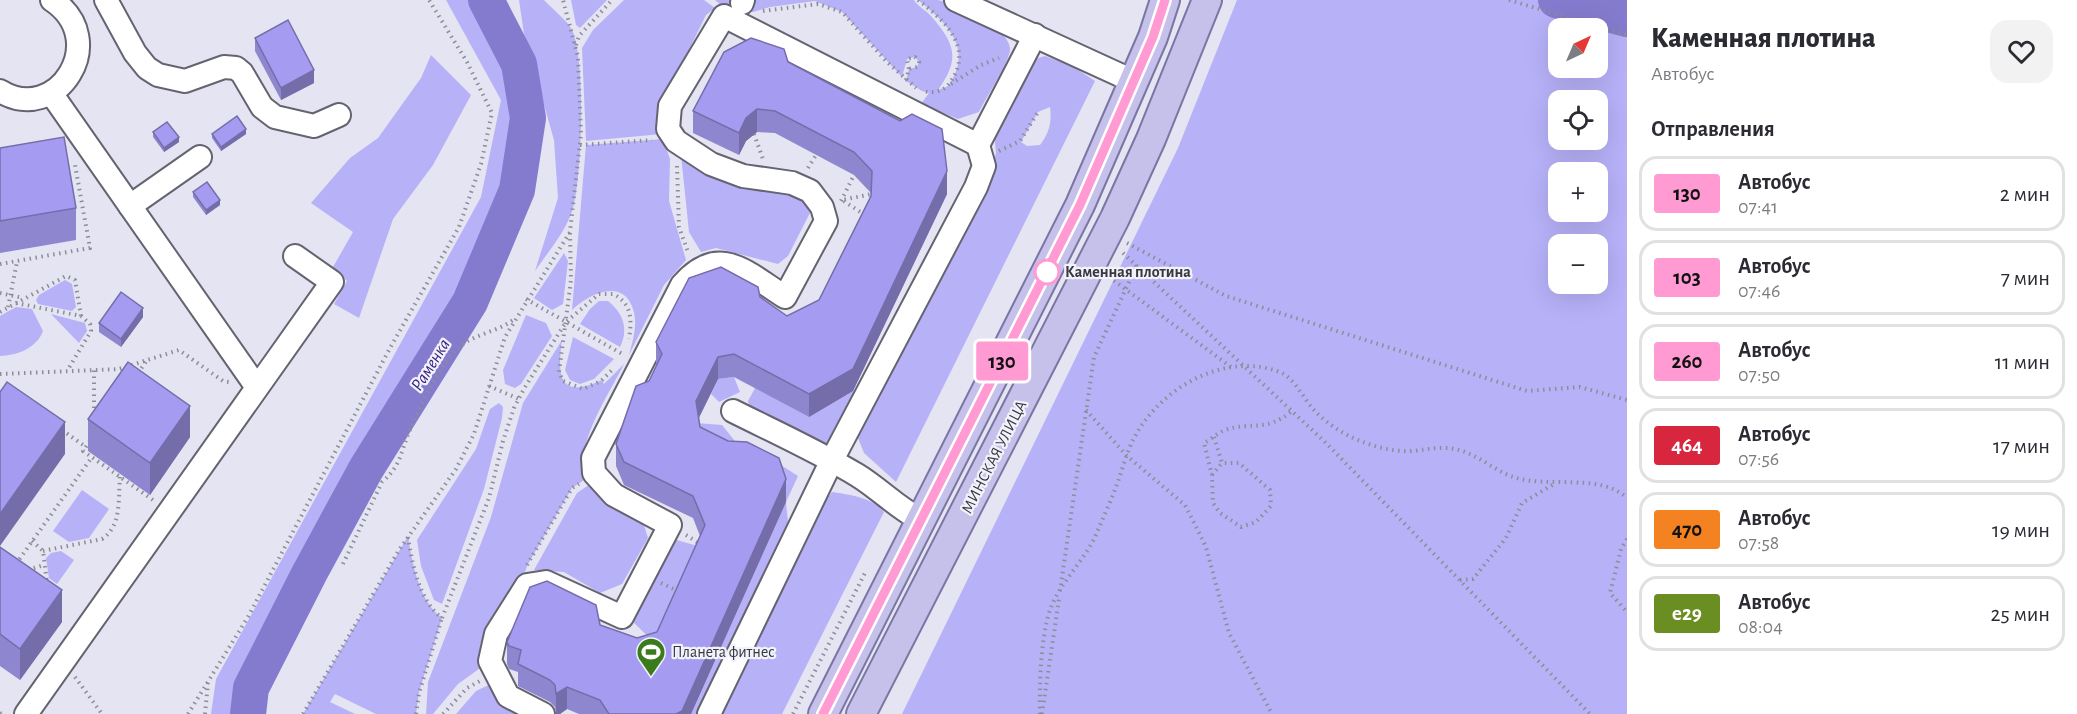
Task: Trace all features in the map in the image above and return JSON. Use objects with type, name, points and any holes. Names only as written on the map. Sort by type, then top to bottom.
[{"type":"main road","points":[[823,714],[1080,205],[1165,0]]},
{"type":"main road","name":"МИНСКАЯ УЛИЦА","points":[[861,714],[1115,218],[1156,128],[1207,0]]},
{"type":"lane","points":[[0,91],[23,98],[51,93],[69,76],[77,59],[79,40],[74,22],[63,7],[52,0]]},
{"type":"lane","points":[[106,0],[135,53],[147,68],[158,75],[185,81],[225,67],[236,68],[242,73],[262,107],[275,117],[314,126],[339,115]]},
{"type":"lane","points":[[956,0],[1133,81]]},
{"type":"lane","points":[[543,714],[508,696],[490,661],[496,634],[527,585],[546,582],[622,617],[670,525],[614,495],[594,473],[593,458],[682,285],[696,269],[712,263],[733,265],[785,297],[826,221],[822,207],[810,190],[792,183],[743,176],[711,164],[676,141],[668,129],[670,106],[724,16],[741,8],[980,152]]},
{"type":"lane","points":[[709,714],[832,460],[976,187],[984,166],[980,152],[1018,66],[1035,35]]},
{"type":"lane","points":[[51,93],[256,386]]},
{"type":"lane","points":[[130,206],[200,157]]},
{"type":"lane","points":[[26,714],[256,386],[265,379],[332,282],[295,256]]},
{"type":"lane","points":[[733,411],[832,460],[875,486],[899,509],[921,520]]},
{"type":"path","points":[[416,714],[419,693],[442,618],[489,498],[502,441],[519,399],[566,322],[598,294],[613,294],[620,297],[628,307],[632,320],[624,355],[601,381],[583,389],[562,381],[559,372],[566,322],[572,272],[570,232],[580,145],[575,45],[563,0]]},
{"type":"path","points":[[575,45],[579,36],[612,0]]},
{"type":"path","points":[[918,0],[949,29],[960,50],[960,63],[948,86]]},
{"type":"path","points":[[1509,0],[1627,35]]},
{"type":"path","points":[[188,714],[248,617],[390,348],[459,227],[481,164],[492,113],[467,62],[430,3]]},
{"type":"path","points":[[741,8],[766,10],[818,4],[842,12],[906,81],[921,91],[933,93],[981,65],[1000,57],[1018,66]]},
{"type":"path","points":[[906,81],[909,69]]},
{"type":"path","points":[[980,152],[1020,141],[1038,112]]},
{"type":"path","points":[[580,145],[663,139],[676,141],[679,227],[696,269]]},
{"type":"path","points":[[0,264],[90,248],[73,150],[89,147]]},
{"type":"path","points":[[871,219],[842,200],[872,194]]},
{"type":"path","points":[[303,714],[408,536],[456,470],[474,434],[505,337],[570,232]]},
{"type":"path","points":[[1125,242],[1226,296],[1527,391],[1580,387],[1627,400]]},
{"type":"path","points":[[1120,251],[1292,411],[1590,714]]},
{"type":"path","points":[[8,307],[17,261]]},
{"type":"path","points":[[1041,714],[1094,357],[1137,265]]},
{"type":"path","points":[[0,312],[66,276],[75,280],[81,316]]},
{"type":"path","points":[[1109,276],[1232,368]]},
{"type":"path","points":[[0,293],[24,299]]},
{"type":"path","points":[[526,300],[624,355]]},
{"type":"path","points":[[16,303],[81,316],[90,324],[91,331],[66,371]]},
{"type":"path","points":[[343,564],[382,482],[393,473],[404,451],[408,434],[445,364],[466,341],[501,329],[516,318]]},
{"type":"path","points":[[0,374],[119,369],[179,350],[223,381]]},
{"type":"path","points":[[133,380],[147,360]]},
{"type":"path","points":[[1059,595],[1092,542],[1127,456],[1143,424],[1179,388],[1206,371],[1246,367],[1278,371],[1292,381],[1314,411],[1354,440],[1402,451],[1449,448],[1470,454],[1514,477],[1555,484],[1597,484],[1620,492],[1627,498]]},
{"type":"path","points":[[94,370],[94,425]]},
{"type":"path","points":[[489,386],[519,399]]},
{"type":"path","points":[[1086,410],[1127,456],[1185,505],[1206,547],[1229,633],[1272,714]]},
{"type":"path","points":[[1222,463],[1239,463],[1270,490],[1271,506],[1256,522],[1241,527],[1220,513],[1213,503],[1212,475],[1204,443],[1225,430],[1278,423],[1292,411]]},
{"type":"path","points":[[57,427],[86,447]]},
{"type":"path","points":[[94,436],[83,451],[156,502]]},
{"type":"path","points":[[1214,437],[1222,463]]},
{"type":"path","points":[[13,568],[92,456]]},
{"type":"path","points":[[1212,475],[1222,463]]},
{"type":"path","points":[[527,585],[524,577],[528,564],[562,504],[572,488],[594,473]]},
{"type":"path","points":[[43,551],[102,539],[108,535],[116,523],[120,476]]},
{"type":"path","points":[[1460,580],[1473,579],[1499,546],[1522,503],[1555,484]]},
{"type":"path","points":[[408,536],[411,556],[427,600],[442,618]]},
{"type":"path","points":[[1627,539],[1621,549],[1610,593],[1627,612]]},
{"type":"path","points":[[32,541],[43,551],[47,588]]},
{"type":"path","points":[[26,571],[44,565]]},
{"type":"path","points":[[443,714],[467,687],[497,673]]},
{"type":"path","points":[[205,714],[208,682]]},
{"type":"shaded area","points":[[446,0],[486,0],[519,64],[528,118],[517,190],[470,302],[366,469],[309,574],[251,688],[248,714],[211,714],[216,679],[481,197],[501,100]]},
{"type":"shaded area","points":[[519,0],[544,0],[570,26],[576,45],[581,91],[579,170],[573,208],[562,233],[535,271],[558,198],[554,140],[524,34]]},
{"type":"shaded area","points":[[571,0],[607,0],[580,28],[576,25]]},
{"type":"shaded area","points":[[624,0],[704,0],[715,8],[706,15],[661,106],[662,134],[586,141],[582,48],[593,30]]},
{"type":"shaded area","points":[[715,0],[730,0],[746,8],[752,0],[914,0],[939,26],[950,44],[952,61],[950,69],[938,90],[948,86],[955,73],[958,49],[948,28],[918,0],[945,2],[969,11],[993,25],[1008,42],[1009,56],[979,112],[958,119],[921,104],[929,93],[906,81],[909,69],[917,67],[919,62],[915,57],[907,59],[902,77],[842,12],[815,1],[745,12],[734,6],[722,6]]},
{"type":"shaded area","points":[[1237,0],[1627,0],[1627,714],[902,714],[1178,148]]},
{"type":"shaded area","points":[[431,55],[471,95],[433,165],[393,219],[359,318],[334,304],[347,281],[333,267],[353,232],[311,203],[350,158],[378,138],[421,78]]},
{"type":"shaded area","points":[[1045,56],[1074,67],[1095,81],[896,482],[864,453],[856,433],[870,412],[984,197],[996,153],[994,133],[1032,60]],"holes":[[[1050,107],[1051,113],[1046,136],[1040,145],[1027,146],[1021,142],[1038,112]]]},
{"type":"shaded area","points":[[663,139],[670,159],[669,201],[686,260],[664,285],[629,355],[635,320],[633,309],[622,293],[614,291],[596,294],[572,310],[586,145]]},
{"type":"shaded area","points":[[681,155],[719,179],[734,185],[754,183],[801,193],[812,209],[788,256],[778,264],[716,248],[701,252],[689,232]]},
{"type":"shaded area","points":[[564,253],[568,261],[563,304],[552,310],[534,298]]},
{"type":"shaded area","points":[[65,280],[72,284],[76,307],[72,311],[38,304],[36,300],[39,295]]},
{"type":"shaded area","points":[[599,301],[608,301],[621,316],[624,334],[620,347],[580,324],[590,309]]},
{"type":"shaded area","points":[[16,307],[32,309],[43,331],[31,347],[0,356],[0,316]]},
{"type":"shaded area","points":[[51,314],[85,323],[87,331],[79,343]]},
{"type":"shaded area","points":[[526,315],[546,323],[552,336],[521,384],[515,388],[505,384],[503,370]]},
{"type":"shaded area","points":[[573,337],[614,359],[594,379],[580,384],[570,380],[565,370]]},
{"type":"shaded area","points":[[562,340],[561,374],[569,386],[588,386],[602,380],[604,384],[624,364],[588,436],[584,451],[587,478],[572,488],[528,564],[490,661],[458,684],[433,714],[426,714],[428,682],[491,517],[523,403]]},
{"type":"shaded area","points":[[734,377],[740,392],[719,402],[711,394],[718,379]]},
{"type":"shaded area","points":[[755,388],[809,417],[855,390],[828,444],[750,408],[748,401]]},
{"type":"shaded area","points":[[499,403],[503,407],[502,418],[484,489],[442,604],[434,600],[421,566],[417,540],[476,449],[490,409]]},
{"type":"shaded area","points":[[696,423],[722,425],[734,440],[728,463]]},
{"type":"shaded area","points":[[759,451],[798,476],[786,502]]},
{"type":"shaded area","points":[[593,482],[643,522],[648,538],[622,584],[600,593],[564,572],[534,570],[577,493]]},
{"type":"shaded area","points":[[82,490],[109,509],[89,538],[69,542],[53,531]]},
{"type":"shaded area","points":[[832,492],[867,500],[884,512],[782,714],[720,714],[819,510]]},
{"type":"shaded area","points":[[786,502],[789,532],[700,714],[691,714]]},
{"type":"shaded area","points":[[408,536],[414,569],[422,592],[434,611],[442,618],[419,692],[416,714],[376,714],[335,694],[330,702],[355,714],[303,714]]},
{"type":"shaded area","points":[[673,539],[705,548],[660,648],[630,619]]},
{"type":"shaded area","points":[[61,551],[74,560],[57,584],[49,578],[46,558],[51,553]]},
{"type":"shaded area","points":[[495,682],[535,714],[456,714],[476,691]]},
{"type":"building","points":[[288,20],[314,70],[281,88],[255,38]]},
{"type":"building","points":[[751,38],[784,49],[788,62],[900,121],[912,114],[942,129],[947,171],[853,369],[809,394],[734,354],[718,357],[696,401],[700,427],[728,441],[747,442],[779,458],[786,479],[682,711],[676,714],[609,714],[600,700],[567,687],[556,694],[555,685],[550,680],[518,664],[521,650],[509,646],[507,642],[530,587],[547,581],[596,605],[600,625],[637,638],[657,632],[705,525],[693,496],[624,462],[616,444],[636,386],[649,381],[662,354],[656,342],[689,278],[721,267],[758,287],[760,297],[787,316],[819,300],[871,196],[872,171],[854,152],[775,111],[757,109],[746,118],[739,133],[693,111],[724,52]]},
{"type":"building","points":[[237,116],[246,129],[221,147],[212,134]]},
{"type":"building","points":[[167,122],[179,137],[164,148],[153,132]]},
{"type":"building","points":[[64,137],[76,208],[0,221],[0,148]]},
{"type":"building","points":[[207,182],[220,200],[206,210],[193,192]]},
{"type":"building","points":[[121,292],[143,308],[121,339],[99,323]]},
{"type":"building","points":[[128,362],[190,406],[150,463],[88,419]]},
{"type":"building","points":[[7,382],[65,422],[0,514],[0,392]]},
{"type":"building","points":[[0,547],[62,590],[20,649],[0,634]]},
{"type":"waterway","name":"Раменка","points":[[248,714],[251,688],[309,574],[366,469],[470,302],[517,190],[528,118],[519,64],[486,0]]},
{"type":"waterway","points":[[1556,0],[1627,19]]},
{"type":"bus line","name":"130","points":[[823,714],[1080,205],[1153,37],[1165,0]]},
{"type":"place","name":"Каменная плотина","points":[[1047,272]]},
{"type":"place","name":"Планета фитнес","points":[[651,678]]}]
